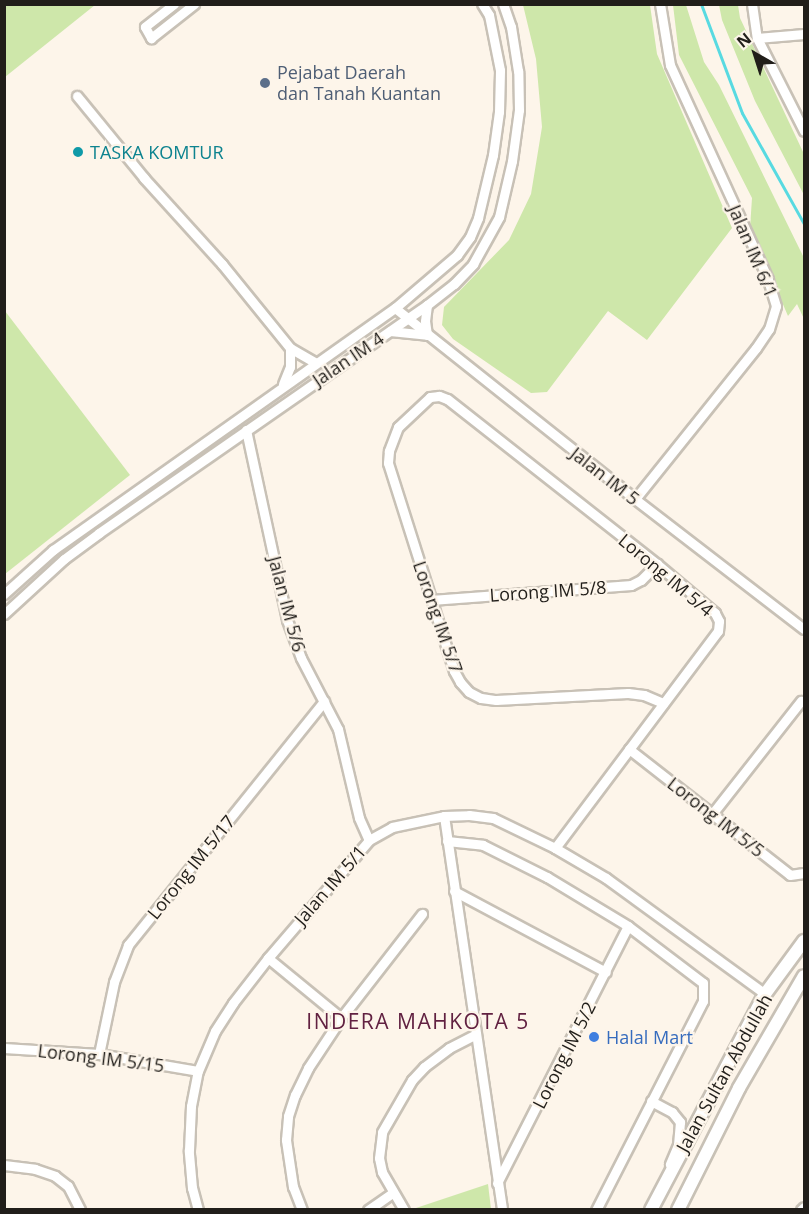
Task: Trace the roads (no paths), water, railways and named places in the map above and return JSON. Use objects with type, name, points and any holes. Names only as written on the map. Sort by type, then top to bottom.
[{"type":"main road","name":"Jalan Sultan Abdullah","points":[[651,1209],[765,994],[804,941]]},
{"type":"main road","name":"Jalan Sultan Abdullah","points":[[678,1209],[739,1088],[804,976]]},
{"type":"street","points":[[174,4],[145,27],[151,38],[194,4]]},
{"type":"street","name":"Jalan IM 4","points":[[4,594],[53,549],[395,308],[457,255],[470,237],[478,218],[493,155],[501,89],[500,70],[489,15],[482,4]]},
{"type":"street","name":"Jalan IM 4","points":[[4,614],[64,560],[161,488],[427,305],[473,264],[500,217],[512,161],[519,110],[518,70],[512,27],[503,4]]},
{"type":"street","name":"Jalan IM 6/1","points":[[635,499],[756,348],[769,329],[776,306],[768,279],[670,65],[660,4]]},
{"type":"street","points":[[752,4],[757,38],[802,120],[804,130]]},
{"type":"street","points":[[757,38],[804,34]]},
{"type":"street","points":[[77,96],[222,264],[290,348],[315,363]]},
{"type":"street","points":[[390,331],[427,335],[424,321],[427,305]]},
{"type":"street","name":"Jalan IM 5","points":[[395,308],[635,499],[804,629]]},
{"type":"street","points":[[282,386],[290,367],[290,348]]},
{"type":"street","name":"Lorong IM 5/4","points":[[430,397],[447,399],[657,564],[715,613],[719,621],[718,631],[555,848]]},
{"type":"street","name":"Lorong IM 5/7","points":[[430,397],[398,427],[389,451],[388,464],[454,672],[469,692],[481,698],[496,700],[628,693],[644,695],[663,704]]},
{"type":"street","name":"Jalan IM 5/6","points":[[246,430],[287,620],[302,658],[342,741],[359,818],[369,840]]},
{"type":"street","points":[[153,478],[161,488]]},
{"type":"street","name":"Lorong IM 5/8","points":[[431,600],[631,585],[641,580],[657,564]]},
{"type":"street","points":[[712,813],[801,700]]},
{"type":"street","name":"Lorong IM 5/17","points":[[99,1054],[114,982],[128,945],[324,701]]},
{"type":"street","name":"Lorong IM 5/5","points":[[629,749],[790,875],[804,873]]},
{"type":"street","name":"Jalan IM 5/1","points":[[198,1209],[192,1188],[189,1150],[190,1106],[198,1071],[215,1031],[233,1003],[268,958],[369,840],[392,827],[444,816],[469,815],[493,818],[555,848],[606,878],[765,994]]},
{"type":"street","points":[[444,816],[502,1209]]},
{"type":"street","points":[[447,841],[483,845],[547,877],[628,926],[703,983],[705,990],[703,1001],[596,1209]]},
{"type":"street","points":[[454,891],[606,972]]},
{"type":"street","points":[[302,1209],[293,1187],[288,1165],[288,1116],[308,1068],[341,1017],[422,914]]},
{"type":"street","name":"Lorong IM 5/2","points":[[497,1183],[628,926]]},
{"type":"street","points":[[268,958],[341,1017]]},
{"type":"street","points":[[404,1209],[392,1193],[382,1172],[379,1158],[380,1138],[387,1118],[412,1080],[424,1067],[449,1048],[475,1035]]},
{"type":"street","name":"Lorong IM 5/15","points":[[4,1048],[99,1054],[198,1071]]},
{"type":"street","points":[[651,1101],[672,1112],[680,1122],[678,1145],[651,1209]]},
{"type":"street","points":[[4,1165],[35,1169],[55,1176],[68,1186],[80,1209]]},
{"type":"street","points":[[368,1209],[392,1193]]},
{"type":"waterway","points":[[701,4],[742,113],[804,224]]},
{"type":"place","name":"Pejabat Daerah dan Tanah Kuantan","points":[[265,83]]},
{"type":"place","name":"TASKA KOMTUR","points":[[78,152]]},
{"type":"place","name":"Halal Mart","points":[[594,1037]]},
{"type":"district","name":"INDERA MAHKOTA 5","points":[[418,1021]]}]
